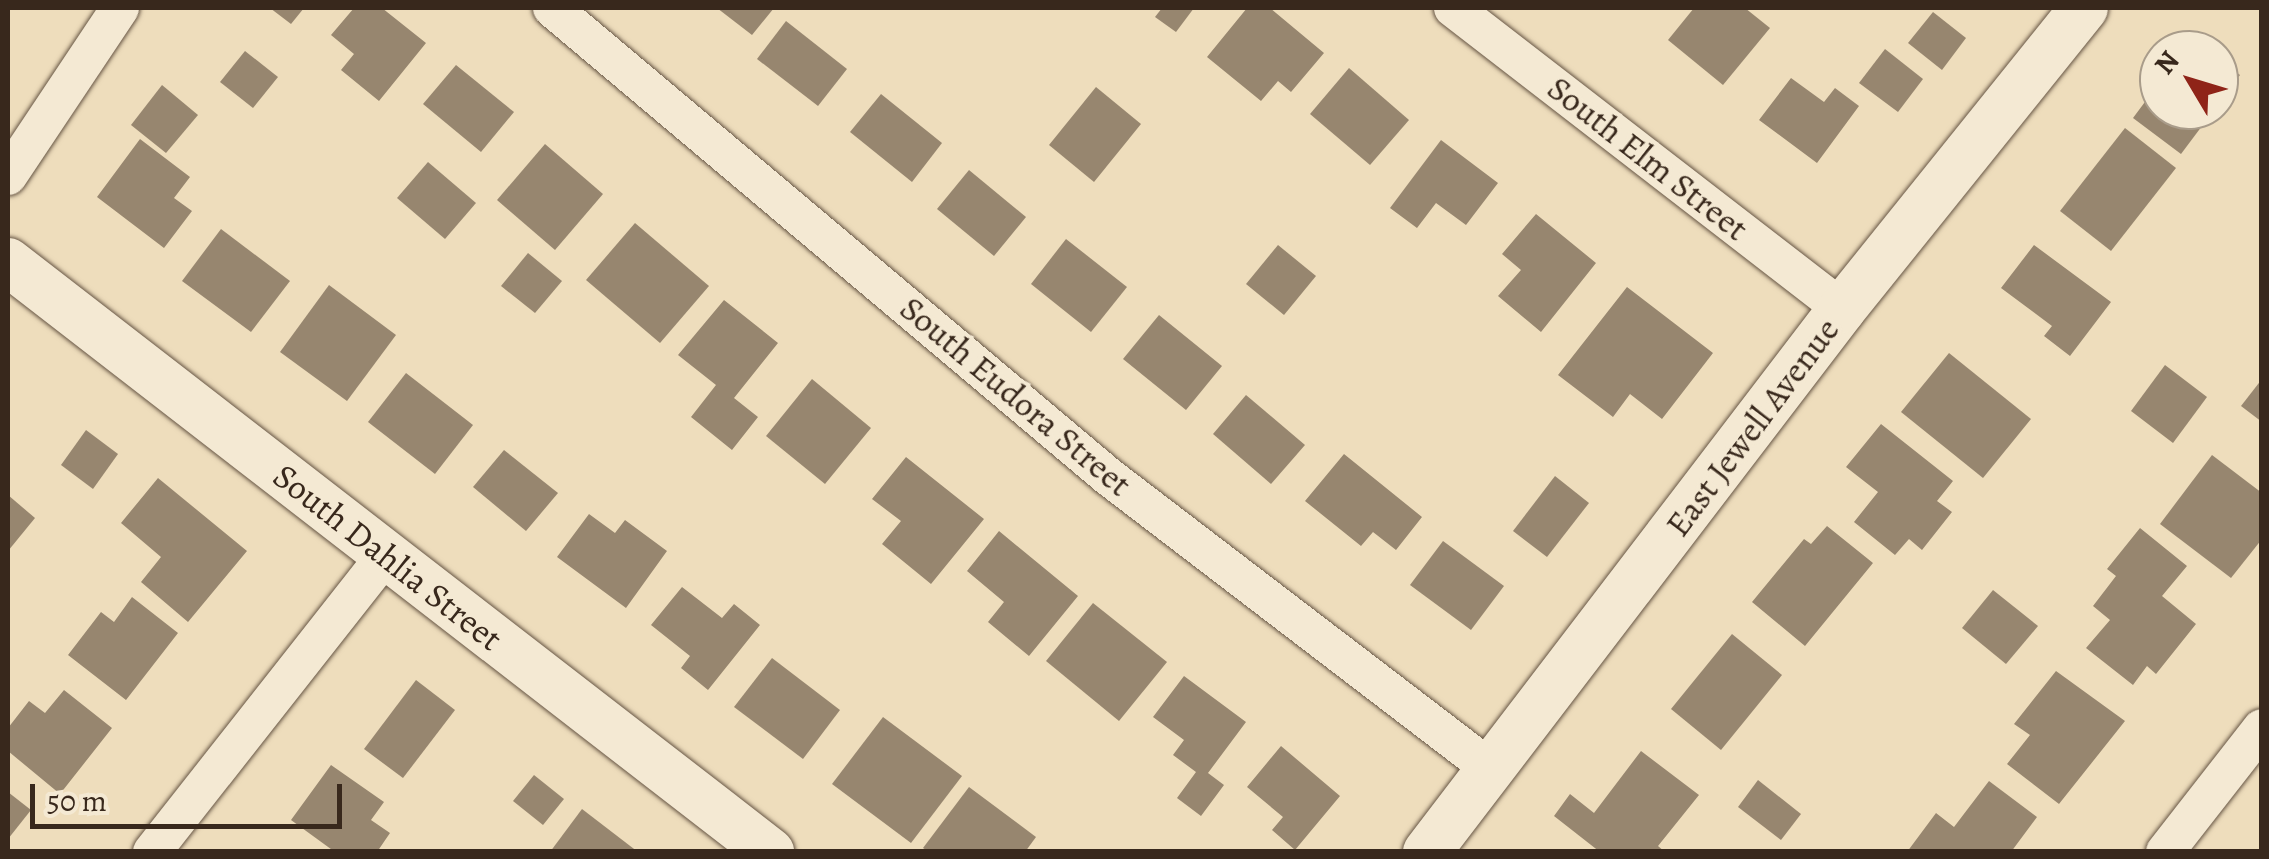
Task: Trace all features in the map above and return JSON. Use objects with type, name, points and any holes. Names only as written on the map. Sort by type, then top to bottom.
[{"type":"street","points":[[8,176],[120,8]]},
{"type":"street","name":"South Eudora Street","points":[[552,8],[1109,476],[1492,770]]},
{"type":"street","name":"South Elm Street","points":[[1453,8],[1842,308]]},
{"type":"street","name":"East Jewell Avenue","points":[[1427,852],[1842,308],[2084,8]]},
{"type":"street","name":"South Dahlia Street","points":[[8,262],[770,852]]},
{"type":"street","points":[[152,852],[386,555]]},
{"type":"street","points":[[2165,852],[2262,728]]},
{"type":"building","points":[[270,8],[304,8],[291,24]]},
{"type":"building","points":[[354,8],[382,8],[426,43],[379,101],[341,70],[354,54],[331,35]]},
{"type":"building","points":[[717,8],[774,8],[752,35]]},
{"type":"building","points":[[1162,8],[1194,8],[1176,32],[1155,17]]},
{"type":"building","points":[[1247,8],[1270,8],[1324,53],[1291,92],[1278,81],[1261,101],[1207,57]]},
{"type":"building","points":[[1694,8],[1745,8],[1770,28],[1723,85],[1668,40]]},
{"type":"building","points":[[1933,12],[1966,38],[1942,70],[1908,43]]},
{"type":"building","points":[[786,21],[847,69],[818,106],[757,59]]},
{"type":"building","points":[[1885,49],[1923,79],[1898,112],[1859,83]]},
{"type":"building","points":[[245,51],[278,77],[253,108],[220,82]]},
{"type":"building","points":[[456,65],[514,112],[481,152],[423,104]]},
{"type":"building","points":[[1349,68],[1409,120],[1370,165],[1310,114]]},
{"type":"building","points":[[1791,78],[1824,102],[1835,88],[1859,106],[1817,163],[1759,120]]},
{"type":"building","points":[[162,85],[198,115],[166,153],[131,125]]},
{"type":"building","points":[[1096,87],[1141,124],[1094,182],[1049,145]]},
{"type":"building","points":[[881,94],[942,143],[912,182],[850,132]]},
{"type":"building","points":[[2125,128],[2176,168],[2111,251],[2060,211]]},
{"type":"building","points":[[2149,130],[2199,130],[2181,154]]},
{"type":"building","points":[[140,139],[190,177],[174,198],[192,211],[164,248],[97,197]]},
{"type":"building","points":[[1441,140],[1498,183],[1466,225],[1436,203],[1417,228],[1390,208]]},
{"type":"building","points":[[545,144],[603,194],[555,250],[497,200]]},
{"type":"building","points":[[428,162],[476,203],[445,239],[397,198]]},
{"type":"building","points":[[969,170],[1026,217],[994,256],[937,209]]},
{"type":"building","points":[[1536,214],[1596,263],[1541,332],[1498,296],[1521,270],[1502,254]]},
{"type":"building","points":[[635,223],[709,286],[660,343],[586,280]]},
{"type":"building","points":[[221,229],[290,281],[251,332],[182,281]]},
{"type":"building","points":[[1066,239],[1127,287],[1091,332],[1031,284]]},
{"type":"building","points":[[1278,245],[1316,276],[1284,315],[1246,284]]},
{"type":"building","points":[[2034,245],[2111,302],[2070,356],[2044,336],[2052,326],[2001,288]]},
{"type":"building","points":[[528,253],[562,281],[535,313],[501,286]]},
{"type":"building","points":[[329,285],[396,335],[347,401],[280,352]]},
{"type":"building","points":[[1627,287],[1713,353],[1662,419],[1630,394],[1613,417],[1558,375]]},
{"type":"building","points":[[724,300],[778,343],[734,398],[758,417],[732,450],[691,417],[716,385],[678,355]]},
{"type":"building","points":[[1159,315],[1222,366],[1186,410],[1123,359]]},
{"type":"building","points":[[1949,353],[2031,419],[1983,478],[1901,412]]},
{"type":"building","points":[[2165,365],[2207,397],[2173,443],[2131,411]]},
{"type":"building","points":[[406,373],[473,425],[435,474],[368,422]]},
{"type":"building","points":[[812,379],[871,428],[825,484],[766,436]]},
{"type":"building","points":[[2262,379],[2262,422],[2241,406]]},
{"type":"building","points":[[1246,395],[1305,445],[1271,484],[1213,434]]},
{"type":"building","points":[[1881,424],[1953,481],[1937,501],[1952,512],[1922,550],[1909,539],[1895,555],[1854,522],[1878,492],[1846,467]]},
{"type":"building","points":[[86,430],[118,454],[93,489],[61,465]]},
{"type":"building","points":[[504,450],[558,493],[526,531],[473,487]]},
{"type":"building","points":[[1344,454],[1422,517],[1396,550],[1373,532],[1361,546],[1305,501]]},
{"type":"building","points":[[2212,455],[2262,493],[2262,539],[2231,578],[2160,524]]},
{"type":"building","points":[[906,457],[984,519],[931,584],[882,544],[901,521],[872,499]]},
{"type":"building","points":[[1555,476],[1589,503],[1547,557],[1513,531]]},
{"type":"building","points":[[158,478],[247,551],[188,622],[141,582],[161,557],[121,523]]},
{"type":"building","points":[[8,495],[35,518],[8,551]]},
{"type":"building","points":[[589,514],[615,533],[625,520],[667,551],[626,608],[557,557]]},
{"type":"building","points":[[1827,526],[1873,563],[1805,646],[1752,602],[1804,539],[1811,544]]},
{"type":"building","points":[[2140,528],[2187,566],[2162,596],[2196,624],[2156,674],[2147,666],[2133,685],[2086,648],[2110,620],[2093,606],[2116,576],[2107,569]]},
{"type":"building","points":[[999,531],[1078,596],[1029,656],[988,622],[1004,602],[967,571]]},
{"type":"building","points":[[1443,541],[1504,586],[1471,630],[1410,585]]},
{"type":"building","points":[[682,587],[722,618],[734,604],[760,625],[708,690],[681,668],[690,656],[651,625]]},
{"type":"building","points":[[1993,590],[2038,626],[2006,664],[1962,628]]},
{"type":"building","points":[[132,597],[178,633],[126,700],[68,655],[101,612],[114,622]]},
{"type":"building","points":[[1093,603],[1167,662],[1119,721],[1046,661]]},
{"type":"building","points":[[1732,634],[1782,675],[1721,750],[1671,709]]},
{"type":"building","points":[[772,658],[840,710],[803,759],[734,707]]},
{"type":"building","points":[[2056,671],[2125,721],[2059,804],[2007,764],[2030,735],[2014,724]]},
{"type":"building","points":[[1184,676],[1246,722],[1208,773],[1224,785],[1201,816],[1177,798],[1196,772],[1173,755],[1184,740],[1153,717]]},
{"type":"building","points":[[416,680],[455,710],[403,778],[364,749]]},
{"type":"building","points":[[64,690],[112,728],[60,794],[8,751],[8,728],[29,701],[45,713]]},
{"type":"building","points":[[883,717],[962,776],[911,843],[832,784]]},
{"type":"building","points":[[1281,746],[1340,796],[1295,850],[1272,830],[1283,817],[1247,787]]},
{"type":"building","points":[[1641,751],[1699,795],[1658,846],[1665,852],[1600,852],[1554,816],[1570,794],[1594,813]]},
{"type":"building","points":[[331,765],[384,802],[371,820],[390,833],[377,852],[335,852],[291,820]]},
{"type":"building","points":[[534,775],[564,799],[543,825],[513,801]]},
{"type":"building","points":[[1758,780],[1801,814],[1781,840],[1738,807]]},
{"type":"building","points":[[1989,781],[2037,817],[2011,852],[1907,852],[1936,813],[1954,827]]},
{"type":"building","points":[[969,787],[1036,837],[1025,852],[929,852],[923,848]]},
{"type":"building","points":[[8,792],[31,810],[8,839]]},
{"type":"building","points":[[582,809],[638,852],[550,852]]}]
